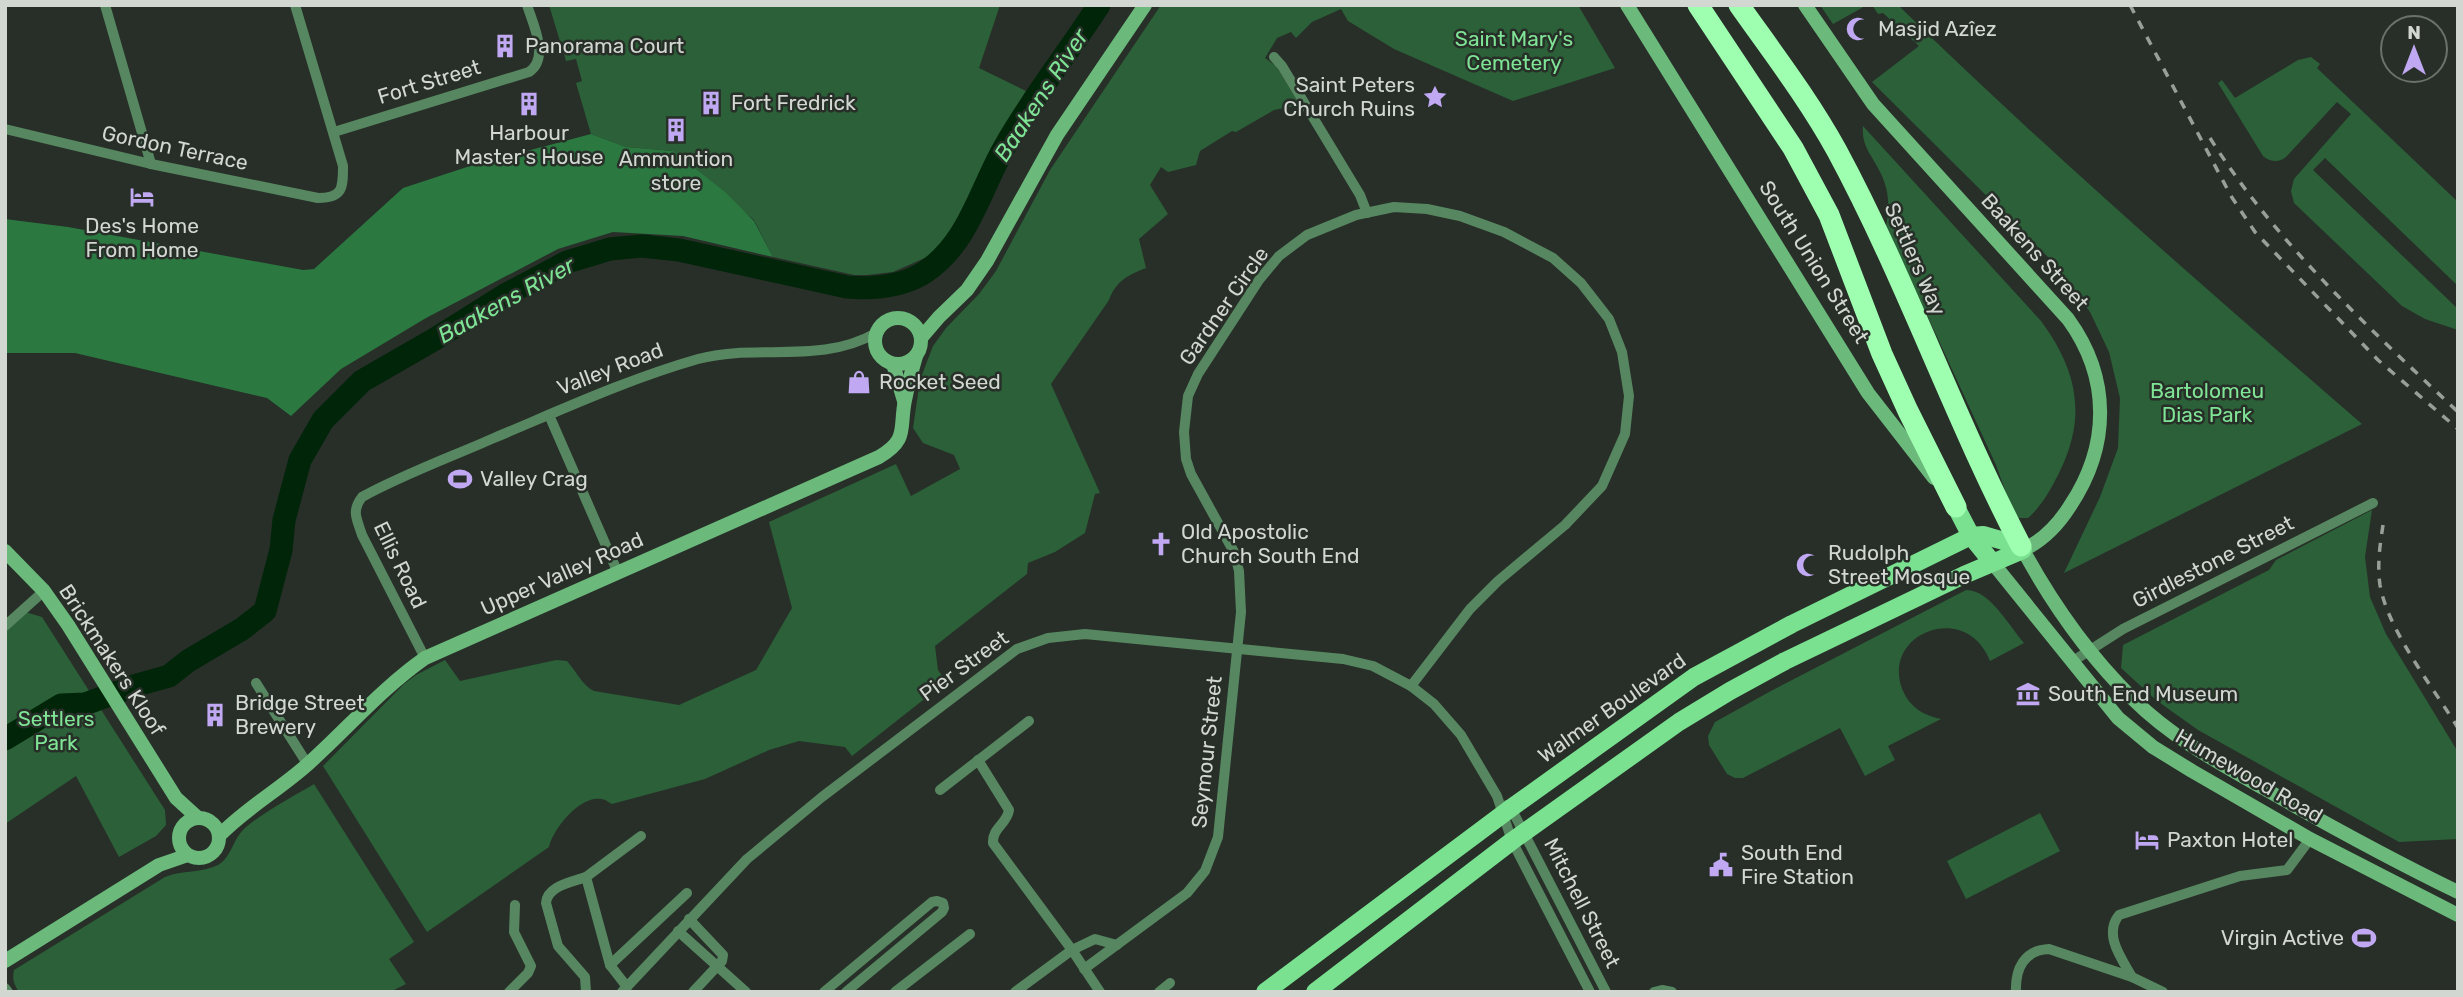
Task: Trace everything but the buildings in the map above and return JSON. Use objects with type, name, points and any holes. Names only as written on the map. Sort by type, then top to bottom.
[{"type":"highway","name":"Settlers Way","points":[[1739,5],[1814,112],[1861,198],[1949,396],[2022,548]]},
{"type":"highway","points":[[1699,6],[1793,148],[1829,215],[1853,272],[1882,354],[1956,507]]},
{"type":"main road","name":"South Union Street","points":[[1956,507],[1971,536]]},
{"type":"main road","points":[[1971,536],[1983,535],[2022,548]]},
{"type":"main road","name":"Humewood Road","points":[[1971,536],[1992,562]]},
{"type":"main road","name":"Walmer Boulevard","points":[[1265,992],[1503,806],[1694,677],[1792,624],[1971,536]]},
{"type":"main road","points":[[1315,992],[1518,837],[1679,722],[1797,655],[2022,548]]},
{"type":"street","points":[[105,5],[151,164]]},
{"type":"street","points":[[295,5],[334,132]]},
{"type":"street","name":"Fort Street","points":[[334,132],[529,72],[540,56],[527,5]]},
{"type":"street","points":[[921,338],[967,290],[987,261],[1064,124],[1145,5]]},
{"type":"street","name":"South Union Street","points":[[1627,5],[1868,393],[1956,507]]},
{"type":"street","name":"Baakens Street","points":[[1805,5],[1873,104],[2068,318],[2080,335],[2094,368],[2101,422],[2098,445],[2089,474],[2050,532],[2035,545],[2022,548]]},
{"type":"street","points":[[1274,57],[1360,195],[1367,212]]},
{"type":"street","name":"Gordon Terrace","points":[[5,129],[151,164],[318,198],[336,195],[342,187],[343,166],[334,132]]},
{"type":"street","name":"Gardner Circle","points":[[1237,647],[1241,612],[1239,571],[1234,552],[1191,474],[1186,459],[1184,432],[1188,396],[1198,374],[1259,280],[1279,256],[1307,235],[1367,212],[1405,208],[1427,209],[1460,216],[1504,232],[1553,258],[1581,283],[1609,319],[1622,352],[1629,396],[1625,434],[1602,486],[1470,609],[1411,686]]},
{"type":"street","points":[[909,321],[916,327],[921,338],[916,356],[905,363],[893,364],[881,358],[875,346],[876,333],[884,322],[896,318],[909,321],[939,317]]},
{"type":"street","name":"Valley Road","points":[[370,492],[625,383],[701,358],[751,352],[814,352],[839,348],[876,333]]},
{"type":"street","name":"Upper Valley Road","points":[[219,836],[240,815],[307,765],[382,691],[425,658],[892,449],[901,436],[904,402],[916,356]]},
{"type":"street","name":"Upper Valley Road","points":[[893,364],[904,402]]},
{"type":"street","points":[[548,415],[618,573]]},
{"type":"street","name":"Ellis Road","points":[[370,492],[356,505],[362,535],[425,658]]},
{"type":"street","name":"Girdlestone Street","points":[[2073,661],[2123,629],[2373,503]]},
{"type":"street","name":"Humewood Road","points":[[2022,548],[2051,599],[2089,651],[2134,700],[2169,729],[2207,756],[2372,848],[2458,892]]},
{"type":"street","name":"Brickmakers Kloof","points":[[5,551],[44,591],[176,797],[198,818]]},
{"type":"street","name":"Humewood Road","points":[[1992,562],[2118,718],[2153,747],[2310,839],[2458,915]]},
{"type":"street","points":[[5,626],[44,591]]},
{"type":"street","name":"Pier Street","points":[[624,989],[747,859],[811,805],[1017,649],[1048,638],[1085,634],[1237,647],[1343,659],[1373,666],[1411,686],[1434,704],[1461,735],[1518,837]]},
{"type":"street","name":"Seymour Street","points":[[1084,969],[1187,893],[1205,871],[1218,837],[1237,647]]},
{"type":"street","points":[[256,683],[307,765]]},
{"type":"street","points":[[940,790],[1029,721]]},
{"type":"street","points":[[978,760],[1009,810],[1007,818],[994,833],[993,843],[1100,992]]},
{"type":"street","name":"Brickmakers Kloof","points":[[176,797],[182,827]]},
{"type":"street","name":"Upper Valley Road","points":[[212,822],[240,815]]},
{"type":"street","points":[[198,818],[212,822],[219,836],[216,849],[200,858],[184,849],[182,827],[187,821],[198,818]]},
{"type":"street","points":[[586,992],[584,977],[558,946],[546,896],[552,890],[586,877],[641,836]]},
{"type":"street","name":"Mitchell Street","points":[[1518,837],[1590,992]]},
{"type":"street","name":"Mitchell Street","points":[[1518,837],[1606,992]]},
{"type":"street","points":[[2132,977],[2117,951],[2112,932],[2112,926],[2119,915],[2240,876],[2287,870],[2310,839]]},
{"type":"street","points":[[5,961],[184,849]]},
{"type":"street","points":[[586,877],[610,965],[624,989]]},
{"type":"street","points":[[610,965],[687,893]]},
{"type":"street","points":[[824,992],[932,902],[943,903],[942,912],[846,992]]},
{"type":"street","points":[[509,992],[528,973],[531,966],[514,932],[515,905]]},
{"type":"street","points":[[689,919],[723,953],[723,959],[693,992]]},
{"type":"street","points":[[678,931],[746,992]]},
{"type":"street","points":[[895,992],[970,934]]},
{"type":"street","points":[[1015,992],[1084,944],[1095,939],[1117,945]]},
{"type":"street","points":[[2016,992],[2015,980],[2019,968],[2029,954],[2038,949],[2049,949],[2132,977],[2163,992]]},
{"type":"street","points":[[1159,992],[1170,984]]},
{"type":"street","points":[[1654,992],[1672,992]]},
{"type":"green space","points":[[549,5],[1000,5],[979,68],[1026,91],[996,143],[949,236],[937,249],[927,257],[893,272],[854,275],[773,257],[754,220],[673,151],[626,147],[591,134],[576,83],[582,81],[576,59],[566,61]]},
{"type":"green space","name":"Saint Mary's Cemetery","points":[[1161,5],[1578,5],[1615,68],[1513,101],[1394,49],[1348,21],[1341,9],[1312,22],[1296,38],[1291,32],[1277,38],[1265,58],[1276,66],[1300,105],[1274,110],[1236,132],[1232,131],[1200,151],[1196,165],[1168,172],[1161,167],[1150,185],[1168,214],[1139,239],[1146,268],[1119,283],[1051,384],[1100,493],[1095,494],[1085,533],[1055,552],[1028,563],[1027,574],[935,646],[938,670],[946,682],[852,756],[845,747],[799,741],[769,750],[705,779],[612,804],[601,799],[585,802],[562,823],[549,847],[427,932],[323,766],[404,684],[445,660],[460,681],[556,660],[567,661],[583,682],[594,691],[679,705],[756,670],[792,608],[769,522],[896,464],[911,496],[960,469],[954,455],[923,443],[913,428],[920,380],[933,346],[996,271],[1050,170]]},
{"type":"green space","points":[[1820,5],[1867,5],[1833,24]]},
{"type":"green space","name":"Bartolomeu Dias Park","points":[[1872,5],[1898,5],[2069,166],[2362,424],[2064,573],[2100,497],[2118,448],[2120,398],[2109,352],[2090,312],[2056,265],[1872,82],[1919,46],[1883,13],[1878,14]]},
{"type":"green space","points":[[2311,57],[2320,64],[2317,68],[2458,202],[2458,286],[2325,158],[2313,170],[2458,309],[2458,330],[2425,319],[2402,306],[2294,203],[2291,191],[2294,179],[2351,114],[2337,102],[2286,157],[2272,161],[2263,156],[2218,83],[2222,80],[2235,98],[2298,60]]},
{"type":"green space","points":[[1863,126],[2041,321],[2063,358],[2074,395],[2073,433],[2056,479],[2028,518],[2019,518],[2012,510],[1996,465],[1886,226],[1887,192],[1883,178],[1865,145]]},
{"type":"green space","points":[[591,134],[626,147],[673,151],[725,192],[754,221],[773,257],[683,236],[613,232],[558,249],[426,318],[341,369],[291,416],[267,398],[75,353],[5,353],[5,219],[68,227],[303,270],[314,269],[403,188],[470,166]]},
{"type":"green space","points":[[2372,510],[2365,557],[2370,597],[2386,634],[2458,752],[2458,839],[2399,842],[2198,730],[2156,700],[2121,668],[2123,645],[2269,570],[2276,560]]},
{"type":"green space","points":[[1966,590],[1975,591],[1991,602],[2024,643],[1990,661],[1978,642],[1963,632],[1946,628],[1928,631],[1914,640],[1903,654],[1899,671],[1903,691],[1918,710],[1941,719],[1888,746],[1895,760],[1865,776],[1840,728],[1743,778],[1727,774],[1709,745],[1708,736],[1715,722]]},
{"type":"green space","name":"Settlers Park","points":[[22,611],[42,617],[165,810],[166,825],[156,836],[119,857],[76,776],[5,824],[5,626]]},
{"type":"green space","points":[[314,784],[414,942],[389,959],[406,984],[390,992],[19,992],[14,982],[14,970],[165,877],[218,865],[226,858],[240,833],[251,823]]},
{"type":"green space","points":[[2040,813],[2060,851],[1966,899],[1947,861]]},
{"type":"waterway","name":"Baakens River","points":[[5,739],[61,705],[85,704],[169,676],[265,611],[300,460],[323,420],[362,381],[505,295],[567,262],[610,249],[642,246],[679,250],[847,287],[887,286],[907,281],[925,272],[940,260],[963,232],[1015,129],[1099,5]]},
{"type":"railway","points":[[2130,5],[2231,196],[2255,232],[2378,360],[2458,429]]},
{"type":"railway","points":[[2210,138],[2264,213],[2294,248],[2357,316],[2458,412]]},
{"type":"railway","points":[[2383,525],[2379,570],[2385,603],[2402,640],[2458,728]]},
{"type":"place","name":"Masjid Azîez","points":[[1858,29]]},
{"type":"place","name":"Panorama Court","points":[[505,46]]},
{"type":"place","name":"Saint Peters Church Ruins","points":[[1435,97]]},
{"type":"place","name":"Fort Fredrick","points":[[711,103]]},
{"type":"place","name":"Harbour Master's House","points":[[529,104]]},
{"type":"place","name":"Ammuntion store","points":[[676,130]]},
{"type":"place","name":"Des's Home From Home","points":[[142,197]]},
{"type":"place","name":"Rocket Seed","points":[[859,382]]},
{"type":"place","name":"Valley Crag","points":[[460,479]]},
{"type":"place","name":"Old Apostolic Church South End","points":[[1161,544]]},
{"type":"place","name":"Rudolph Street Mosque","points":[[1808,565]]},
{"type":"place","name":"South End Museum","points":[[2028,694]]},
{"type":"place","name":"Bridge Street Brewery","points":[[215,715]]},
{"type":"place","name":"Paxton Hotel","points":[[2147,840]]},
{"type":"place","name":"South End Fire Station","points":[[1721,865]]},
{"type":"place","name":"Virgin Active","points":[[2364,938]]}]
